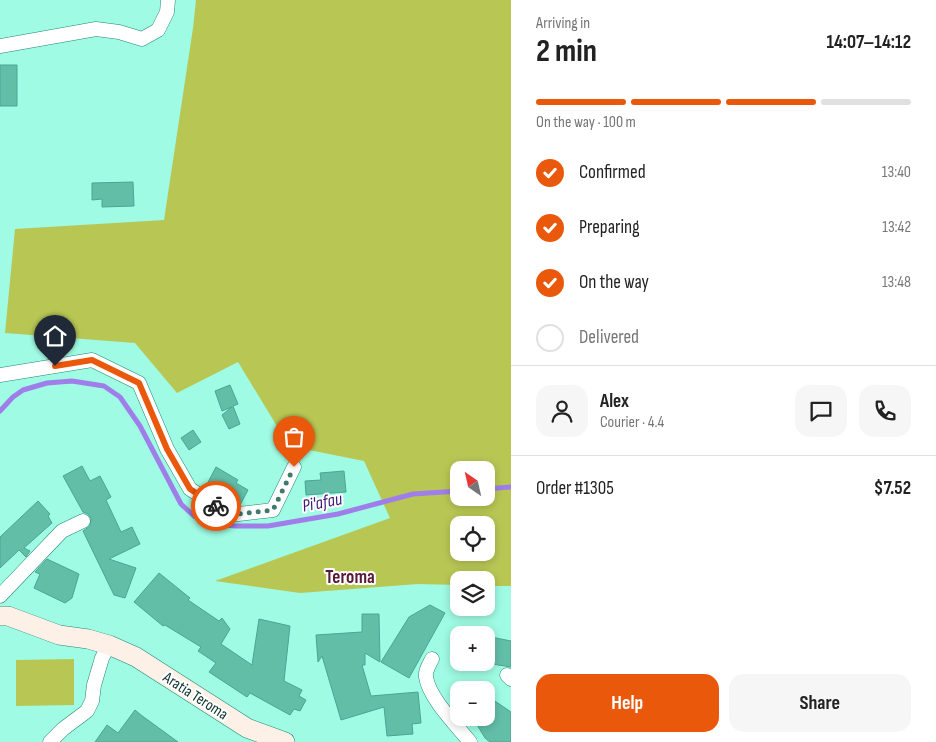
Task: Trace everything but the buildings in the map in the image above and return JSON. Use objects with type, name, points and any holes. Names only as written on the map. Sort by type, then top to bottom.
[{"type":"main road","name":"Aratia Teroma","points":[[0,616],[8,616],[59,635],[88,639],[109,645],[136,657],[247,728],[285,742]]},
{"type":"street","points":[[0,46],[96,29],[119,32],[142,39],[158,30],[167,12],[168,0]]},
{"type":"street","points":[[0,375],[92,360],[139,383],[167,449],[190,489],[230,515],[273,510],[294,467]]},
{"type":"street","points":[[0,596],[62,531],[83,521]]},
{"type":"street","points":[[50,742],[63,729],[88,711],[102,658],[109,645]]},
{"type":"street","points":[[432,659],[426,671],[426,678],[430,689],[452,723],[470,742]]},
{"type":"green space","points":[[196,0],[511,0],[511,586],[495,586],[495,571],[450,571],[450,585],[418,584],[300,593],[215,581],[390,518],[364,461],[289,446],[238,362],[177,393],[135,343],[5,333],[15,229],[164,220]]},
{"type":"green space","points":[[74,659],[74,705],[16,706],[16,660]]},
{"type":"waterway","name":"Pi'afau","points":[[0,411],[13,397],[23,390],[47,383],[72,381],[104,386],[120,397],[140,426],[181,504],[194,516],[211,524],[268,526],[338,514],[413,494],[450,492]]},
{"type":"waterway","name":"Pi'afau","points":[[495,488],[511,487]]},
{"type":"way so far","points":[[216,506],[230,515],[273,510],[294,467]]},
{"type":"district","name":"Teroma","points":[[350,576]]},
{"type":"route","points":[[55,366],[92,360],[139,383],[167,449],[190,489],[216,506]]}]
